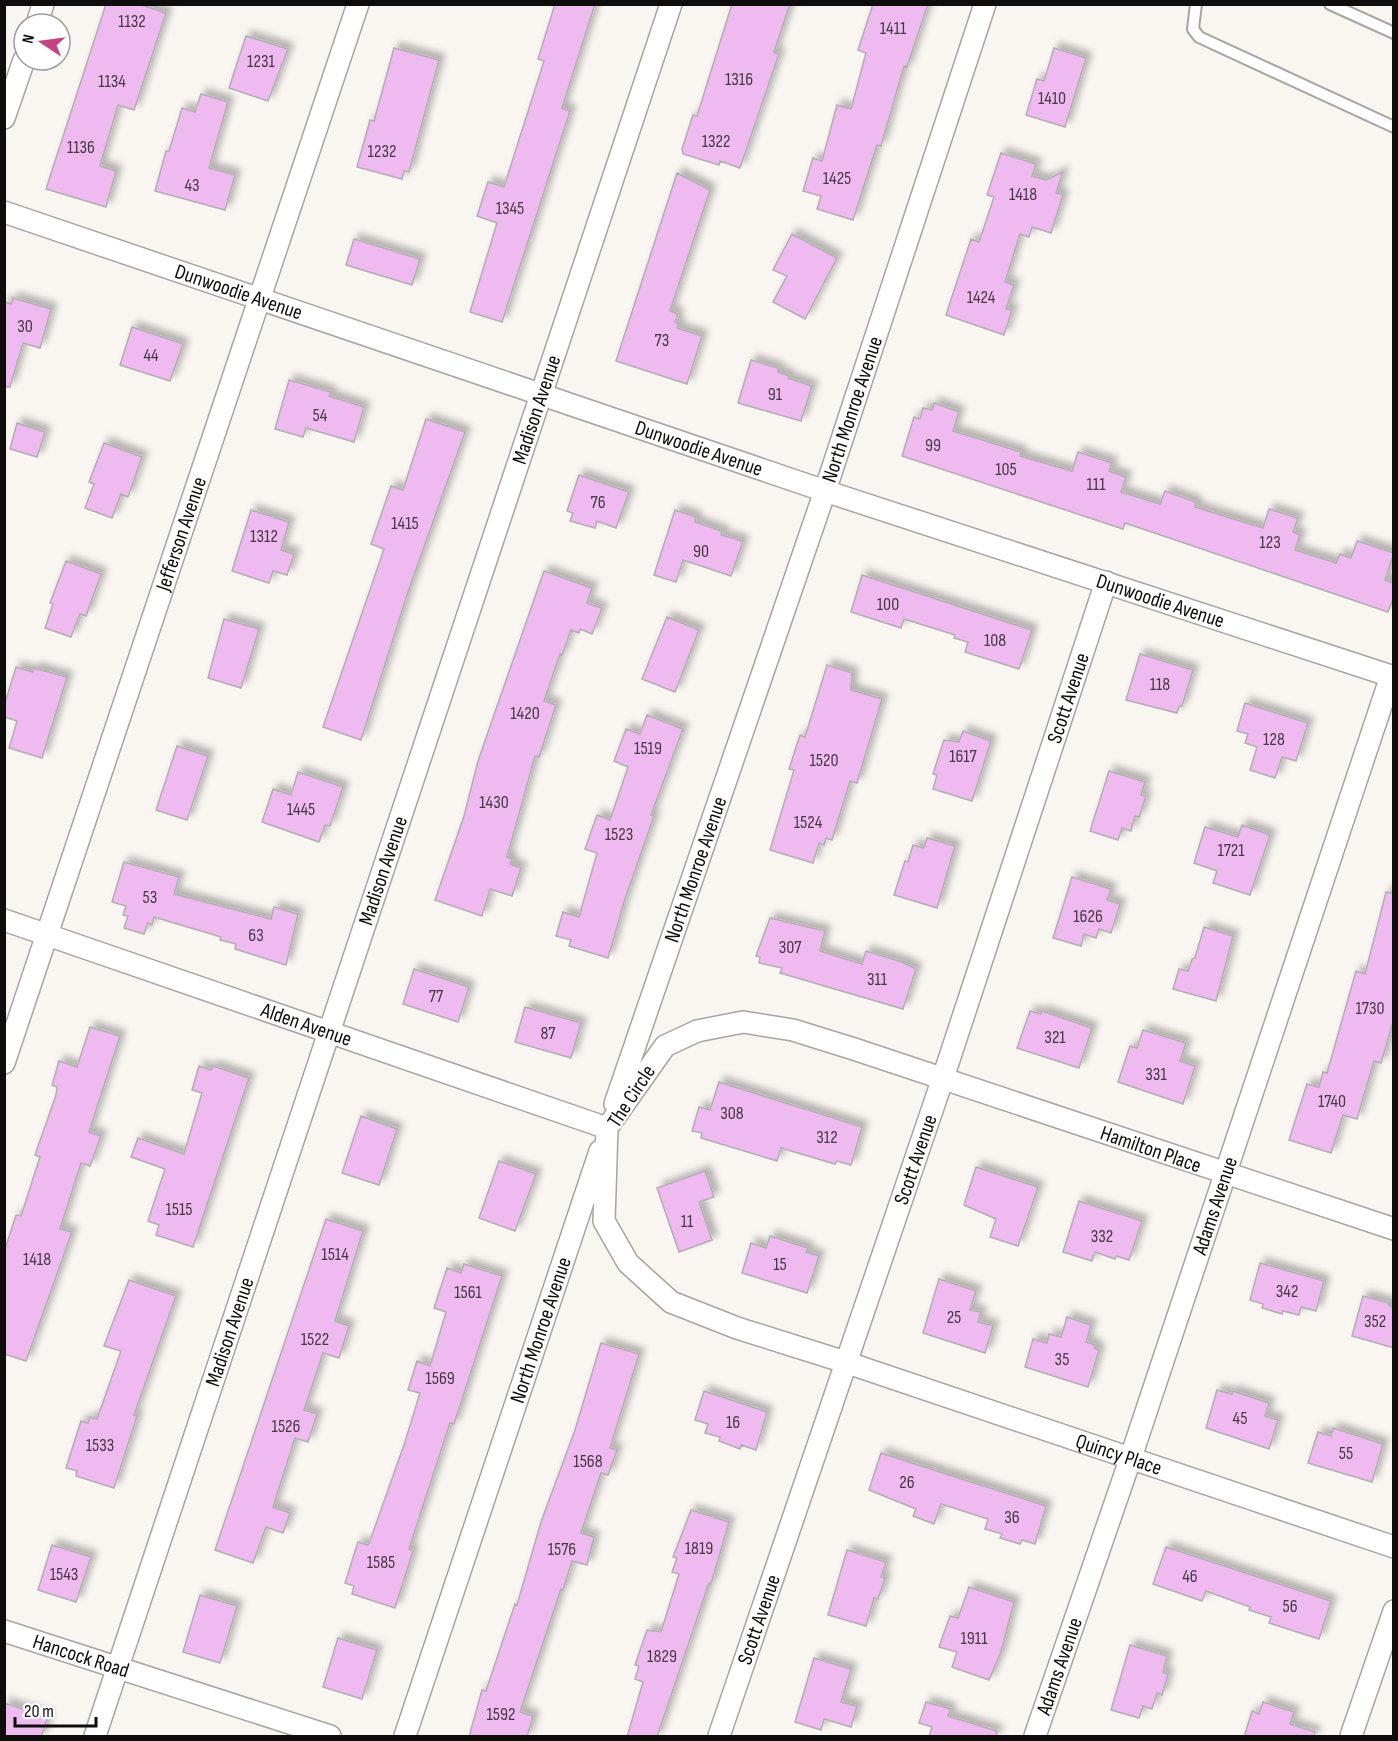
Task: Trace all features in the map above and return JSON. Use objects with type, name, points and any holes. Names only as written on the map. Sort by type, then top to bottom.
[{"type":"street","name":"Jefferson Avenue","points":[[4,1063],[357,4]]},
{"type":"street","name":"Madison Avenue","points":[[95,1737],[670,4]]},
{"type":"street","name":"North Monroe Avenue","points":[[405,1737],[607,1128],[825,490],[985,4]]},
{"type":"street","points":[[4,118],[20,72]]},
{"type":"street","name":"Dunwoodie Avenue","points":[[4,212],[825,490],[1392,676]]},
{"type":"street","name":"Scott Avenue","points":[[719,1737],[943,1078],[1106,582]]},
{"type":"street","name":"Adams Avenue","points":[[1035,1737],[1392,676]]},
{"type":"street","name":"Alden Avenue","points":[[4,921],[607,1128]]},
{"type":"street","name":"The Circle","points":[[845,1362],[737,1328],[671,1302],[628,1263],[604,1221],[607,1128],[665,1046],[698,1031],[743,1022],[793,1030],[943,1078]]},
{"type":"street","name":"Hamilton Place","points":[[943,1078],[1224,1174],[1394,1229]]},
{"type":"street","name":"Quincy Place","points":[[845,1362],[1394,1547]]},
{"type":"street","points":[[1351,1737],[1394,1611]]},
{"type":"street","name":"Hancock Road","points":[[4,1631],[330,1737]]},
{"type":"lane","points":[[1196,4],[1193,29],[1199,38],[1394,127]]},
{"type":"lane","points":[[1330,4],[1394,33]]},
{"type":"building","points":[[106,4],[139,4],[166,13],[134,110],[118,105],[100,166],[116,171],[106,207],[46,189]]},
{"type":"building","points":[[555,4],[595,4],[562,108],[570,111],[502,322],[470,312],[497,223],[477,216],[488,182],[504,187],[544,61],[538,59]]},
{"type":"building","points":[[732,4],[790,4],[774,52],[779,54],[740,168],[720,161],[719,165],[683,154],[682,149],[693,115],[697,116]]},
{"type":"building","points":[[873,4],[928,4],[907,67],[904,66],[881,146],[877,145],[853,220],[817,209],[821,196],[803,191],[813,158],[822,161],[837,105],[851,109],[866,53],[858,50]]},
{"type":"building","points":[[246,36],[288,49],[268,101],[229,88]]},
{"type":"building","points":[[394,48],[439,60],[409,172],[404,171],[402,179],[357,167],[370,120],[374,121]]},
{"type":"building","points":[[1054,48],[1086,58],[1065,127],[1026,115],[1037,79],[1044,81]]},
{"type":"building","points":[[201,94],[228,102],[209,168],[235,175],[225,210],[155,191],[166,151],[169,151],[182,108],[195,112]]},
{"type":"building","points":[[1001,153],[1036,164],[1032,176],[1046,180],[1063,172],[1056,193],[1063,195],[1051,233],[1032,227],[1029,237],[1020,234],[1005,282],[1014,285],[1006,309],[1012,310],[1004,335],[946,315],[971,239],[979,242],[994,197],[987,195]]},
{"type":"building","points":[[677,173],[710,190],[670,311],[678,314],[675,322],[679,323],[677,328],[702,336],[687,384],[616,361]]},
{"type":"building","points":[[792,234],[837,258],[805,319],[773,302],[787,276],[773,270]]},
{"type":"building","points":[[354,239],[420,259],[412,285],[346,265]]},
{"type":"building","points":[[13,298],[51,309],[40,348],[23,343],[10,387],[4,387],[4,302],[12,304]]},
{"type":"building","points":[[132,327],[183,344],[170,381],[120,365]]},
{"type":"building","points":[[751,360],[778,368],[778,372],[789,376],[788,378],[812,386],[801,421],[738,403]]},
{"type":"building","points":[[289,380],[331,392],[329,396],[364,407],[354,442],[306,428],[303,437],[275,429]]},
{"type":"building","points":[[934,403],[959,412],[953,431],[1021,452],[1020,456],[1072,471],[1078,452],[1112,463],[1109,471],[1126,477],[1121,492],[1160,504],[1165,491],[1196,502],[1195,507],[1263,528],[1269,509],[1298,518],[1293,532],[1300,535],[1295,550],[1336,563],[1340,554],[1351,558],[1357,541],[1394,553],[1385,580],[1394,583],[1394,596],[1388,612],[1125,523],[1123,529],[902,456],[914,417],[920,419],[923,408],[932,410]]},
{"type":"building","points":[[426,419],[465,432],[408,592],[361,740],[323,727],[384,549],[371,544],[391,486],[403,490]]},
{"type":"building","points":[[17,423],[45,432],[37,457],[10,449]]},
{"type":"building","points":[[104,443],[142,457],[128,497],[121,494],[112,518],[85,508],[94,484],[89,482]]},
{"type":"building","points":[[579,475],[629,492],[616,528],[597,521],[595,528],[570,521],[573,513],[567,511]]},
{"type":"building","points":[[251,510],[289,522],[281,550],[294,554],[287,575],[273,571],[269,583],[232,571]]},
{"type":"building","points":[[675,510],[696,517],[695,522],[722,531],[721,535],[743,541],[731,576],[683,560],[676,582],[654,575]]},
{"type":"building","points":[[66,561],[101,574],[86,616],[80,614],[71,637],[45,628],[53,604],[50,603]]},
{"type":"building","points":[[544,571],[592,588],[587,603],[602,608],[592,634],[580,629],[579,633],[571,630],[562,655],[560,654],[544,701],[556,705],[539,757],[535,756],[507,857],[512,859],[510,864],[521,868],[512,896],[490,889],[482,916],[435,900],[464,816],[478,761]]},
{"type":"building","points":[[862,575],[1032,630],[1019,669],[965,652],[968,642],[954,638],[955,635],[904,619],[901,628],[851,612]]},
{"type":"building","points":[[667,617],[699,630],[675,692],[642,679]]},
{"type":"building","points":[[224,619],[259,629],[241,688],[208,678]]},
{"type":"building","points":[[1140,654],[1193,670],[1182,706],[1179,706],[1177,713],[1126,700]]},
{"type":"building","points":[[827,665],[852,673],[851,690],[882,699],[857,783],[850,781],[832,840],[826,838],[824,845],[819,843],[813,863],[770,850],[794,770],[789,769],[800,735],[805,737]]},
{"type":"building","points":[[16,667],[33,672],[34,668],[67,677],[42,758],[9,748],[17,721],[4,717],[4,706]]},
{"type":"building","points":[[1245,703],[1308,723],[1296,761],[1282,757],[1275,778],[1250,770],[1257,747],[1245,743],[1248,734],[1237,731]]},
{"type":"building","points":[[647,715],[683,729],[651,815],[654,816],[624,902],[608,958],[569,946],[571,940],[556,936],[563,912],[579,917],[597,853],[585,849],[597,815],[610,820],[628,767],[614,761],[626,729],[640,734]]},
{"type":"building","points":[[963,731],[991,741],[972,801],[933,789],[937,775],[933,774],[944,740],[959,742]]},
{"type":"building","points":[[177,746],[208,756],[187,820],[156,810]]},
{"type":"building","points":[[1109,771],[1145,782],[1141,795],[1146,796],[1139,817],[1135,816],[1131,831],[1122,828],[1118,840],[1090,831]]},
{"type":"building","points":[[298,772],[343,787],[330,826],[325,825],[319,842],[262,822],[273,789],[291,795]]},
{"type":"building","points":[[1242,825],[1270,835],[1250,895],[1213,883],[1217,871],[1194,863],[1205,827],[1238,837]]},
{"type":"building","points":[[927,838],[955,846],[937,908],[894,895],[913,845],[924,848]]},
{"type":"building","points":[[124,862],[179,877],[174,894],[271,919],[274,907],[298,914],[286,965],[235,949],[236,944],[220,940],[221,937],[154,917],[152,925],[148,923],[144,934],[124,928],[128,916],[123,915],[126,906],[112,902]]},
{"type":"building","points":[[1072,877],[1111,889],[1107,900],[1120,904],[1111,933],[1099,929],[1096,938],[1084,934],[1081,946],[1053,938]]},
{"type":"building","points":[[1386,892],[1394,893],[1394,1019],[1381,1063],[1374,1061],[1357,1119],[1343,1115],[1331,1153],[1289,1140],[1307,1084],[1319,1087],[1323,1072],[1327,1073],[1356,971],[1365,974]]},
{"type":"building","points":[[770,918],[825,931],[820,951],[862,964],[866,951],[902,962],[916,969],[903,1009],[780,973],[782,968],[759,963],[760,957],[756,956]]},
{"type":"building","points":[[1204,927],[1233,936],[1216,1001],[1173,989],[1179,969],[1188,971],[1192,959],[1195,958]]},
{"type":"building","points":[[414,969],[469,987],[458,1022],[403,1004]]},
{"type":"building","points":[[525,1007],[581,1023],[571,1058],[515,1042]]},
{"type":"building","points":[[1030,1011],[1041,1014],[1042,1011],[1092,1028],[1079,1068],[1017,1048]]},
{"type":"building","points":[[90,1027],[120,1036],[89,1132],[101,1136],[90,1166],[81,1163],[60,1229],[72,1232],[26,1361],[4,1354],[4,1252],[16,1215],[21,1216],[40,1157],[35,1155],[56,1095],[57,1087],[52,1085],[59,1061],[77,1067]]},
{"type":"building","points":[[1143,1030],[1186,1043],[1180,1061],[1195,1066],[1183,1104],[1118,1082],[1130,1046],[1137,1048]]},
{"type":"building","points":[[199,1066],[211,1070],[213,1066],[249,1078],[193,1247],[156,1235],[159,1225],[148,1221],[165,1169],[131,1157],[138,1138],[184,1154],[202,1093],[192,1090]]},
{"type":"building","points":[[719,1082],[862,1127],[851,1165],[837,1161],[835,1164],[781,1148],[777,1161],[701,1138],[702,1133],[692,1131],[699,1107],[710,1110]]},
{"type":"building","points":[[361,1116],[397,1129],[379,1185],[342,1173]]},
{"type":"building","points":[[499,1161],[536,1174],[515,1231],[479,1218]]},
{"type":"building","points":[[976,1167],[1038,1187],[1018,1246],[990,1237],[996,1219],[964,1205]]},
{"type":"building","points":[[705,1171],[714,1197],[699,1202],[712,1240],[679,1252],[657,1188]]},
{"type":"building","points":[[1079,1201],[1142,1221],[1129,1260],[1116,1256],[1115,1259],[1095,1252],[1092,1261],[1063,1252]]},
{"type":"building","points":[[326,1219],[363,1231],[335,1321],[349,1326],[339,1358],[323,1353],[304,1410],[317,1414],[308,1442],[295,1438],[273,1507],[290,1513],[283,1533],[266,1527],[253,1563],[215,1550]]},
{"type":"building","points":[[770,1236],[808,1248],[806,1252],[819,1256],[807,1293],[742,1273],[751,1243],[766,1248]]},
{"type":"building","points":[[1260,1263],[1324,1281],[1316,1311],[1301,1307],[1299,1315],[1283,1311],[1282,1314],[1262,1308],[1263,1304],[1250,1300]]},
{"type":"building","points":[[464,1264],[502,1276],[454,1424],[450,1423],[409,1549],[413,1551],[395,1608],[352,1594],[354,1586],[345,1583],[358,1542],[368,1545],[371,1538],[405,1442],[420,1393],[408,1390],[417,1361],[430,1366],[446,1312],[434,1308],[447,1268],[461,1273]]},
{"type":"building","points":[[939,1279],[976,1291],[970,1310],[981,1312],[978,1322],[993,1326],[985,1353],[923,1333]]},
{"type":"building","points":[[129,1280],[176,1296],[134,1415],[137,1416],[114,1488],[76,1476],[77,1471],[66,1468],[81,1421],[88,1423],[90,1417],[97,1419],[121,1351],[104,1346]]},
{"type":"building","points":[[1363,1296],[1389,1303],[1389,1306],[1394,1307],[1394,1348],[1352,1336]]},
{"type":"building","points":[[1067,1317],[1091,1325],[1086,1342],[1095,1345],[1094,1348],[1099,1350],[1088,1387],[1025,1367],[1033,1339],[1047,1343],[1049,1334],[1061,1337]]},
{"type":"building","points":[[601,1343],[639,1354],[610,1448],[617,1450],[608,1475],[601,1473],[581,1533],[594,1537],[587,1565],[572,1561],[563,1590],[561,1589],[520,1712],[533,1716],[527,1737],[469,1737],[482,1690],[486,1691],[515,1604],[517,1605],[541,1522],[575,1430]]},
{"type":"building","points":[[1217,1390],[1232,1394],[1233,1391],[1269,1403],[1265,1416],[1278,1420],[1269,1449],[1206,1428]]},
{"type":"building","points":[[704,1391],[767,1412],[756,1450],[741,1445],[740,1449],[719,1441],[720,1437],[705,1433],[708,1424],[695,1420]]},
{"type":"building","points":[[1333,1428],[1383,1444],[1372,1482],[1308,1463],[1318,1432],[1331,1436]]},
{"type":"building","points":[[881,1453],[1046,1506],[1035,1544],[1022,1540],[1020,1544],[1000,1538],[1002,1534],[985,1529],[988,1519],[941,1504],[934,1524],[913,1516],[916,1509],[869,1490]]},
{"type":"building","points":[[691,1510],[729,1522],[711,1584],[709,1583],[657,1737],[627,1737],[643,1682],[635,1679],[639,1666],[635,1665],[647,1630],[661,1632],[679,1574],[672,1572],[677,1558],[673,1557]]},
{"type":"building","points":[[52,1545],[91,1557],[76,1602],[38,1590]]},
{"type":"building","points":[[1166,1547],[1331,1601],[1319,1639],[1269,1623],[1271,1617],[1206,1591],[1202,1601],[1153,1584]]},
{"type":"building","points":[[847,1550],[886,1562],[881,1577],[885,1578],[878,1599],[874,1598],[866,1626],[828,1615]]},
{"type":"building","points":[[969,1587],[1014,1602],[1001,1652],[989,1680],[952,1667],[957,1652],[939,1647],[950,1616],[958,1618]]},
{"type":"building","points":[[200,1595],[237,1606],[220,1663],[183,1652]]},
{"type":"building","points":[[338,1638],[377,1650],[362,1699],[323,1687]]},
{"type":"building","points":[[1130,1645],[1167,1656],[1163,1672],[1168,1674],[1162,1695],[1157,1693],[1152,1709],[1143,1706],[1139,1718],[1111,1710]]},
{"type":"building","points":[[814,1658],[851,1669],[841,1702],[857,1706],[851,1727],[824,1719],[821,1730],[795,1722]]},
{"type":"building","points":[[926,1702],[951,1709],[948,1716],[997,1731],[996,1737],[929,1737],[932,1727],[919,1723]]},
{"type":"building","points":[[1263,1702],[1294,1712],[1290,1724],[1315,1732],[1314,1737],[1244,1737],[1252,1711],[1259,1714]]},
{"type":"building","points":[[4,1703],[48,1717],[41,1737],[4,1737]]}]
